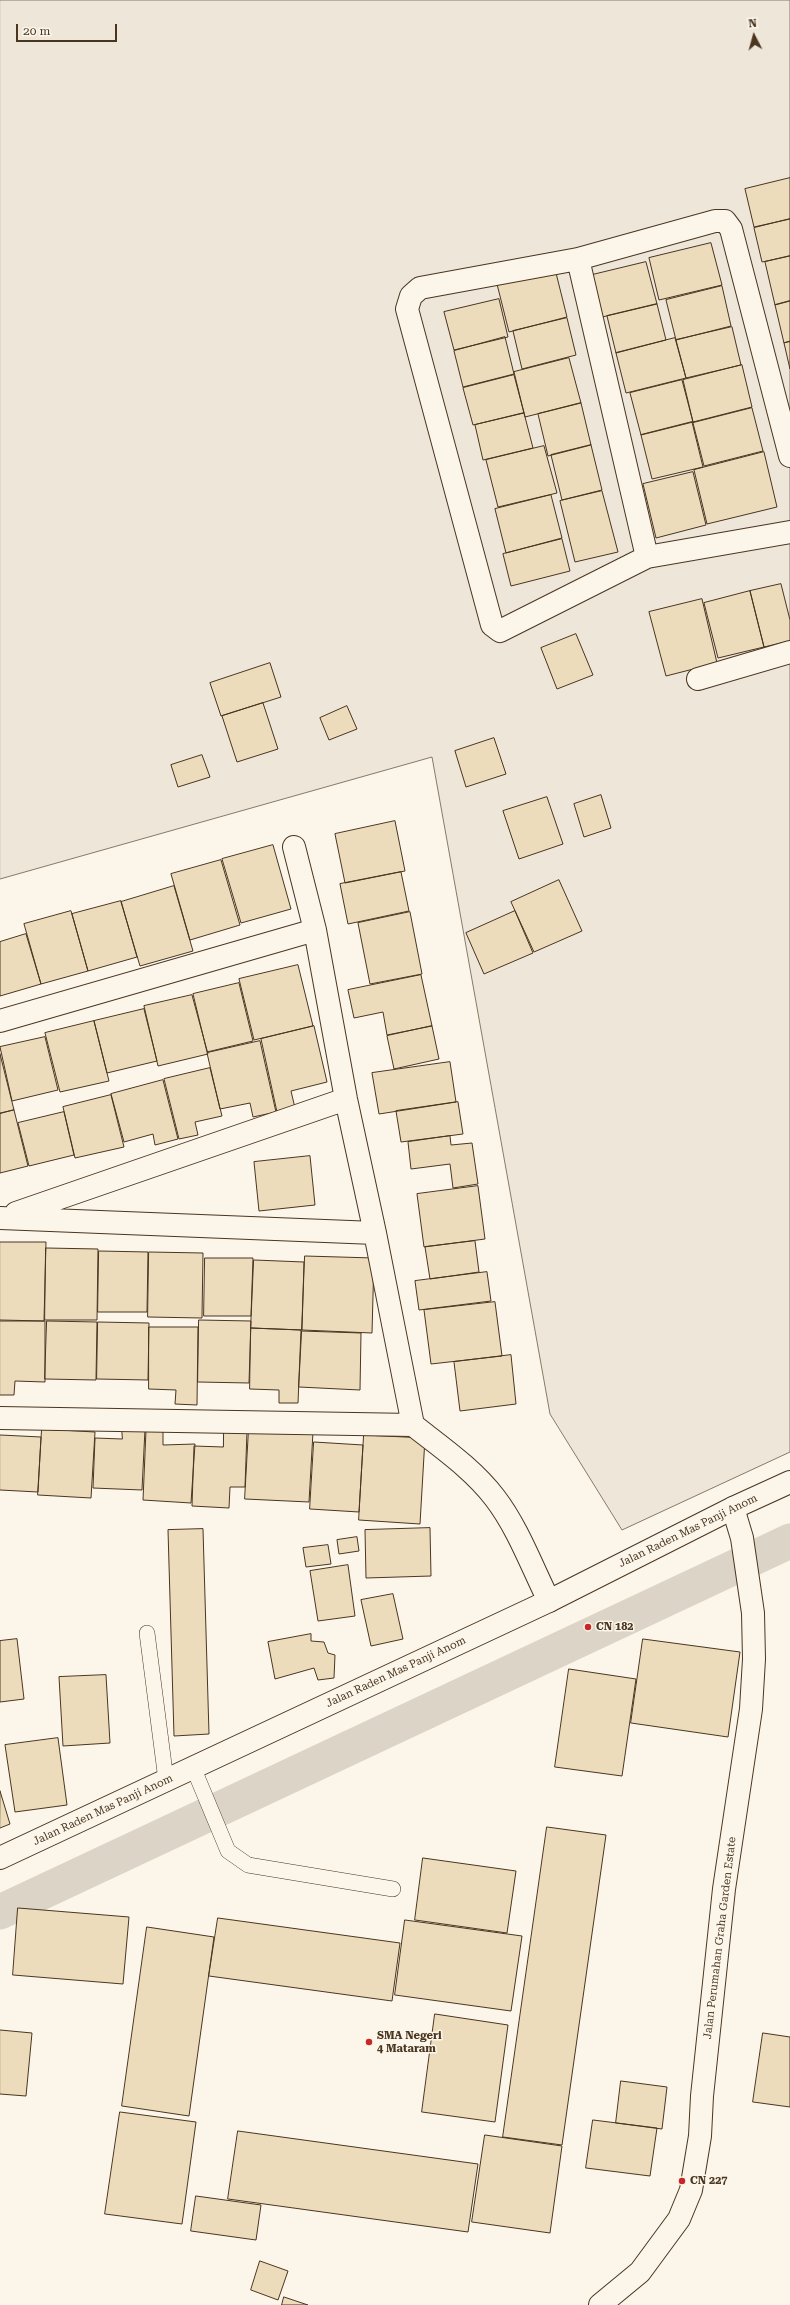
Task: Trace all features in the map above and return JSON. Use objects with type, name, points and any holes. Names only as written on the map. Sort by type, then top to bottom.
[{"type":"street","points":[[790,456],[731,229],[726,221],[715,221],[578,259],[420,288],[411,296],[407,309],[492,625],[500,631],[509,628],[647,557],[790,532]]},
{"type":"street","points":[[578,259],[647,557]]},
{"type":"street","points":[[698,679],[790,652]]},
{"type":"street","points":[[294,847],[315,930],[346,1099],[375,1233],[413,1425]]},
{"type":"street","points":[[0,1022],[315,930]]},
{"type":"street","points":[[2,1218],[346,1099]]},
{"type":"street","points":[[2,1218],[375,1233]]},
{"type":"street","points":[[0,1418],[413,1425],[459,1461],[495,1497],[509,1518],[549,1601]]},
{"type":"street","name":"Jalan Raden Mas Panji Anom","points":[[0,1858],[549,1601],[733,1508],[790,1482]]},
{"type":"street","name":"Jalan Perumahan Graha Garden Estate","points":[[600,2305],[640,2272],[679,2219],[691,2190],[700,2136],[702,2096],[724,1889],[751,1709],[754,1659],[753,1613],[742,1538],[733,1508]]},
{"type":"lane","points":[[147,1633],[166,1780]]},
{"type":"lane","points":[[193,1767],[228,1851],[248,1865],[393,1889]]},
{"type":"shaded area","points":[[0,0],[790,0],[790,1452],[622,1530],[550,1414],[432,757],[0,879]]},
{"type":"building","points":[[790,178],[790,219],[754,227],[745,189]]},
{"type":"building","points":[[790,219],[790,256],[762,262],[754,228]]},
{"type":"building","points":[[711,243],[722,285],[659,300],[649,258]]},
{"type":"building","points":[[790,256],[790,301],[775,305],[765,262]]},
{"type":"building","points":[[646,262],[657,304],[598,318],[588,276]]},
{"type":"building","points":[[555,269],[567,317],[509,332],[497,284]]},
{"type":"building","points":[[722,286],[731,326],[676,340],[666,300]]},
{"type":"building","points":[[499,299],[508,337],[454,350],[444,312]]},
{"type":"building","points":[[790,301],[790,341],[784,343],[775,305]]},
{"type":"building","points":[[657,304],[666,340],[616,353],[607,316]]},
{"type":"building","points":[[567,318],[576,355],[522,369],[513,331]]},
{"type":"building","points":[[732,327],[741,365],[686,378],[676,340]]},
{"type":"building","points":[[505,337],[514,374],[463,387],[454,351]]},
{"type":"building","points":[[675,338],[686,378],[626,393],[616,353]]},
{"type":"building","points":[[790,342],[790,369],[784,343]]},
{"type":"building","points":[[569,358],[581,403],[525,417],[514,372]]},
{"type":"building","points":[[742,365],[752,407],[693,422],[683,380]]},
{"type":"building","points":[[514,375],[524,413],[473,425],[463,388]]},
{"type":"building","points":[[682,380],[693,422],[641,435],[630,393]]},
{"type":"building","points":[[581,403],[591,445],[548,456],[538,414]]},
{"type":"building","points":[[752,408],[763,451],[704,466],[693,423]]},
{"type":"building","points":[[524,413],[533,448],[483,460],[475,425]]},
{"type":"building","points":[[692,422],[703,467],[652,479],[641,435]]},
{"type":"building","points":[[591,445],[602,490],[562,500],[551,455]]},
{"type":"building","points":[[544,446],[557,493],[498,507],[486,460]]},
{"type":"building","points":[[764,452],[777,507],[707,524],[694,470]]},
{"type":"building","points":[[693,472],[706,525],[656,538],[643,484]]},
{"type":"building","points":[[602,491],[618,552],[575,562],[560,501]]},
{"type":"building","points":[[551,495],[562,538],[506,553],[495,509]]},
{"type":"building","points":[[562,539],[570,571],[511,586],[503,554]]},
{"type":"building","points":[[781,584],[790,620],[790,641],[764,647],[750,591]]},
{"type":"building","points":[[750,591],[764,647],[718,658],[704,603]]},
{"type":"building","points":[[702,599],[717,663],[666,676],[649,612]]},
{"type":"building","points":[[576,634],[593,675],[557,689],[541,648]]},
{"type":"building","points":[[270,663],[281,697],[221,716],[210,683]]},
{"type":"building","points":[[263,703],[278,749],[237,762],[222,716]]},
{"type":"building","points":[[347,706],[357,729],[329,740],[320,718]]},
{"type":"building","points":[[494,738],[506,774],[466,787],[455,751]]},
{"type":"building","points":[[202,755],[210,777],[178,787],[171,765]]},
{"type":"building","points":[[601,795],[611,828],[584,837],[574,804]]},
{"type":"building","points":[[547,797],[563,844],[519,859],[503,811]]},
{"type":"building","points":[[395,821],[405,871],[345,883],[335,834]]},
{"type":"building","points":[[273,845],[291,909],[241,923],[222,859]]},
{"type":"building","points":[[221,860],[240,925],[190,940],[171,874]]},
{"type":"building","points":[[401,872],[409,911],[348,924],[340,884]]},
{"type":"building","points":[[559,880],[582,931],[534,952],[511,902]]},
{"type":"building","points":[[174,886],[193,951],[140,966],[121,902]]},
{"type":"building","points":[[121,901],[137,957],[88,971],[72,914]]},
{"type":"building","points":[[71,911],[88,971],[41,984],[24,924]]},
{"type":"building","points":[[515,911],[533,953],[484,974],[466,933]]},
{"type":"building","points":[[410,912],[422,974],[370,984],[358,923]]},
{"type":"building","points":[[26,934],[41,984],[0,996],[0,942]]},
{"type":"building","points":[[298,965],[313,1026],[254,1040],[239,979]]},
{"type":"building","points":[[421,975],[432,1026],[387,1035],[383,1012],[354,1018],[348,990]]},
{"type":"building","points":[[239,983],[253,1041],[207,1052],[193,994]]},
{"type":"building","points":[[192,995],[208,1054],[158,1066],[144,1006]]},
{"type":"building","points":[[144,1009],[157,1061],[107,1073],[94,1021]]},
{"type":"building","points":[[94,1021],[109,1081],[60,1092],[45,1033]]},
{"type":"building","points":[[314,1026],[327,1082],[291,1091],[295,1108],[277,1112],[261,1039]]},
{"type":"building","points":[[432,1026],[439,1059],[394,1069],[387,1036]]},
{"type":"building","points":[[45,1037],[58,1090],[12,1101],[0,1047]]},
{"type":"building","points":[[260,1041],[276,1112],[253,1117],[250,1103],[220,1109],[207,1053]]},
{"type":"building","points":[[0,1054],[14,1110],[0,1113]]},
{"type":"building","points":[[450,1062],[456,1102],[379,1114],[372,1073]]},
{"type":"building","points":[[210,1068],[222,1116],[195,1122],[198,1135],[179,1139],[164,1079]]},
{"type":"building","points":[[163,1080],[178,1139],[155,1145],[153,1134],[124,1142],[111,1094]]},
{"type":"building","points":[[111,1095],[124,1147],[75,1158],[63,1107]]},
{"type":"building","points":[[458,1102],[463,1134],[401,1142],[396,1111]]},
{"type":"building","points":[[14,1110],[28,1166],[0,1173],[0,1114]]},
{"type":"building","points":[[64,1112],[74,1155],[29,1166],[18,1123]]},
{"type":"building","points":[[450,1136],[451,1145],[472,1143],[478,1184],[453,1188],[450,1164],[411,1169],[408,1142]]},
{"type":"building","points":[[310,1156],[315,1205],[259,1211],[254,1162]]},
{"type":"building","points":[[478,1186],[485,1239],[424,1247],[417,1194]]},
{"type":"building","points":[[475,1241],[479,1272],[430,1279],[425,1247]]},
{"type":"building","points":[[0,1242],[46,1242],[44,1321],[0,1320]]},
{"type":"building","points":[[46,1248],[98,1249],[97,1320],[45,1320]]},
{"type":"building","points":[[99,1251],[148,1252],[147,1312],[98,1312]]},
{"type":"building","points":[[149,1252],[203,1253],[202,1318],[148,1317]]},
{"type":"building","points":[[305,1256],[374,1258],[372,1333],[302,1330]]},
{"type":"building","points":[[205,1258],[253,1258],[251,1316],[204,1316]]},
{"type":"building","points":[[254,1260],[304,1262],[302,1330],[251,1328]]},
{"type":"building","points":[[487,1272],[491,1301],[419,1310],[415,1281]]},
{"type":"building","points":[[495,1302],[502,1356],[431,1364],[424,1310]]},
{"type":"building","points":[[199,1320],[251,1321],[249,1383],[198,1382]]},
{"type":"building","points":[[0,1321],[45,1321],[45,1382],[15,1381],[14,1395],[0,1395]]},
{"type":"building","points":[[47,1321],[97,1322],[96,1380],[45,1379]]},
{"type":"building","points":[[98,1322],[149,1323],[148,1380],[97,1379]]},
{"type":"building","points":[[149,1327],[198,1327],[197,1405],[175,1404],[176,1390],[149,1389]]},
{"type":"building","points":[[251,1328],[301,1330],[298,1403],[279,1403],[279,1390],[250,1389]]},
{"type":"building","points":[[302,1331],[361,1333],[360,1390],[299,1387]]},
{"type":"building","points":[[511,1355],[516,1404],[460,1411],[454,1362]]},
{"type":"building","points":[[122,1428],[145,1429],[142,1490],[93,1488],[95,1438],[122,1439]]},
{"type":"building","points":[[249,1428],[313,1432],[309,1502],[245,1499]]},
{"type":"building","points":[[42,1429],[95,1432],[91,1498],[38,1495]]},
{"type":"building","points":[[163,1429],[163,1445],[195,1444],[191,1503],[143,1500],[146,1430]]},
{"type":"building","points":[[224,1430],[247,1431],[245,1487],[230,1487],[229,1508],[192,1506],[194,1446],[223,1447]]},
{"type":"building","points":[[0,1435],[41,1437],[38,1492],[0,1490]]},
{"type":"building","points":[[364,1435],[425,1438],[420,1524],[359,1520]]},
{"type":"building","points":[[314,1442],[363,1445],[359,1512],[310,1509]]},
{"type":"building","points":[[430,1528],[431,1576],[366,1578],[365,1530]]},
{"type":"building","points":[[203,1529],[209,1734],[174,1736],[168,1530]]},
{"type":"building","points":[[357,1537],[359,1551],[339,1554],[337,1540]]},
{"type":"building","points":[[328,1545],[331,1564],[306,1567],[303,1548]]},
{"type":"building","points":[[348,1565],[355,1616],[318,1621],[310,1571]]},
{"type":"building","points":[[393,1594],[403,1639],[371,1646],[361,1600]]},
{"type":"building","points":[[311,1634],[311,1641],[324,1642],[328,1653],[335,1655],[334,1678],[318,1680],[314,1668],[275,1679],[268,1642]]},
{"type":"building","points":[[17,1639],[24,1699],[0,1702],[0,1641]]},
{"type":"building","points":[[643,1639],[740,1652],[728,1737],[631,1723]]},
{"type":"building","points":[[569,1669],[636,1679],[622,1776],[555,1767]]},
{"type":"building","points":[[106,1675],[110,1743],[63,1746],[59,1677]]},
{"type":"building","points":[[58,1738],[67,1805],[15,1812],[5,1745]]},
{"type":"building","points":[[0,1791],[10,1824],[0,1828]]},
{"type":"building","points":[[547,1827],[606,1835],[562,2145],[503,2137]]},
{"type":"building","points":[[423,1858],[516,1871],[507,1933],[415,1920]]},
{"type":"building","points":[[18,1908],[129,1917],[123,1984],[13,1975]]},
{"type":"building","points":[[218,1918],[400,1943],[392,2001],[209,1976]]},
{"type":"building","points":[[405,1920],[522,1936],[511,2011],[395,1995]]},
{"type":"building","points":[[147,1927],[214,1937],[189,2116],[122,2106]]},
{"type":"building","points":[[435,2014],[508,2025],[495,2122],[422,2112]]},
{"type":"building","points":[[0,2030],[32,2033],[26,2096],[0,2094]]},
{"type":"building","points":[[763,2033],[790,2037],[790,2107],[753,2102]]},
{"type":"building","points":[[621,2081],[667,2087],[662,2129],[616,2123]]},
{"type":"building","points":[[120,2112],[196,2122],[182,2224],[105,2214]]},
{"type":"building","points":[[593,2120],[657,2128],[650,2176],[586,2168]]},
{"type":"building","points":[[238,2131],[478,2164],[468,2232],[228,2199]]},
{"type":"building","points":[[485,2135],[562,2146],[550,2233],[472,2222]]},
{"type":"building","points":[[196,2196],[261,2205],[256,2240],[191,2231]]},
{"type":"building","points":[[260,2261],[288,2271],[278,2300],[251,2290]]},
{"type":"building","points":[[284,2297],[308,2305],[282,2305]]},
{"type":"waterway","points":[[0,1912],[790,1541]]},
{"type":"place","name":"CN 182","points":[[588,1627]]},
{"type":"place","name":"SMA Negeri 4 Mataram","points":[[369,2042]]},
{"type":"place","name":"CN 227","points":[[682,2181]]}]
